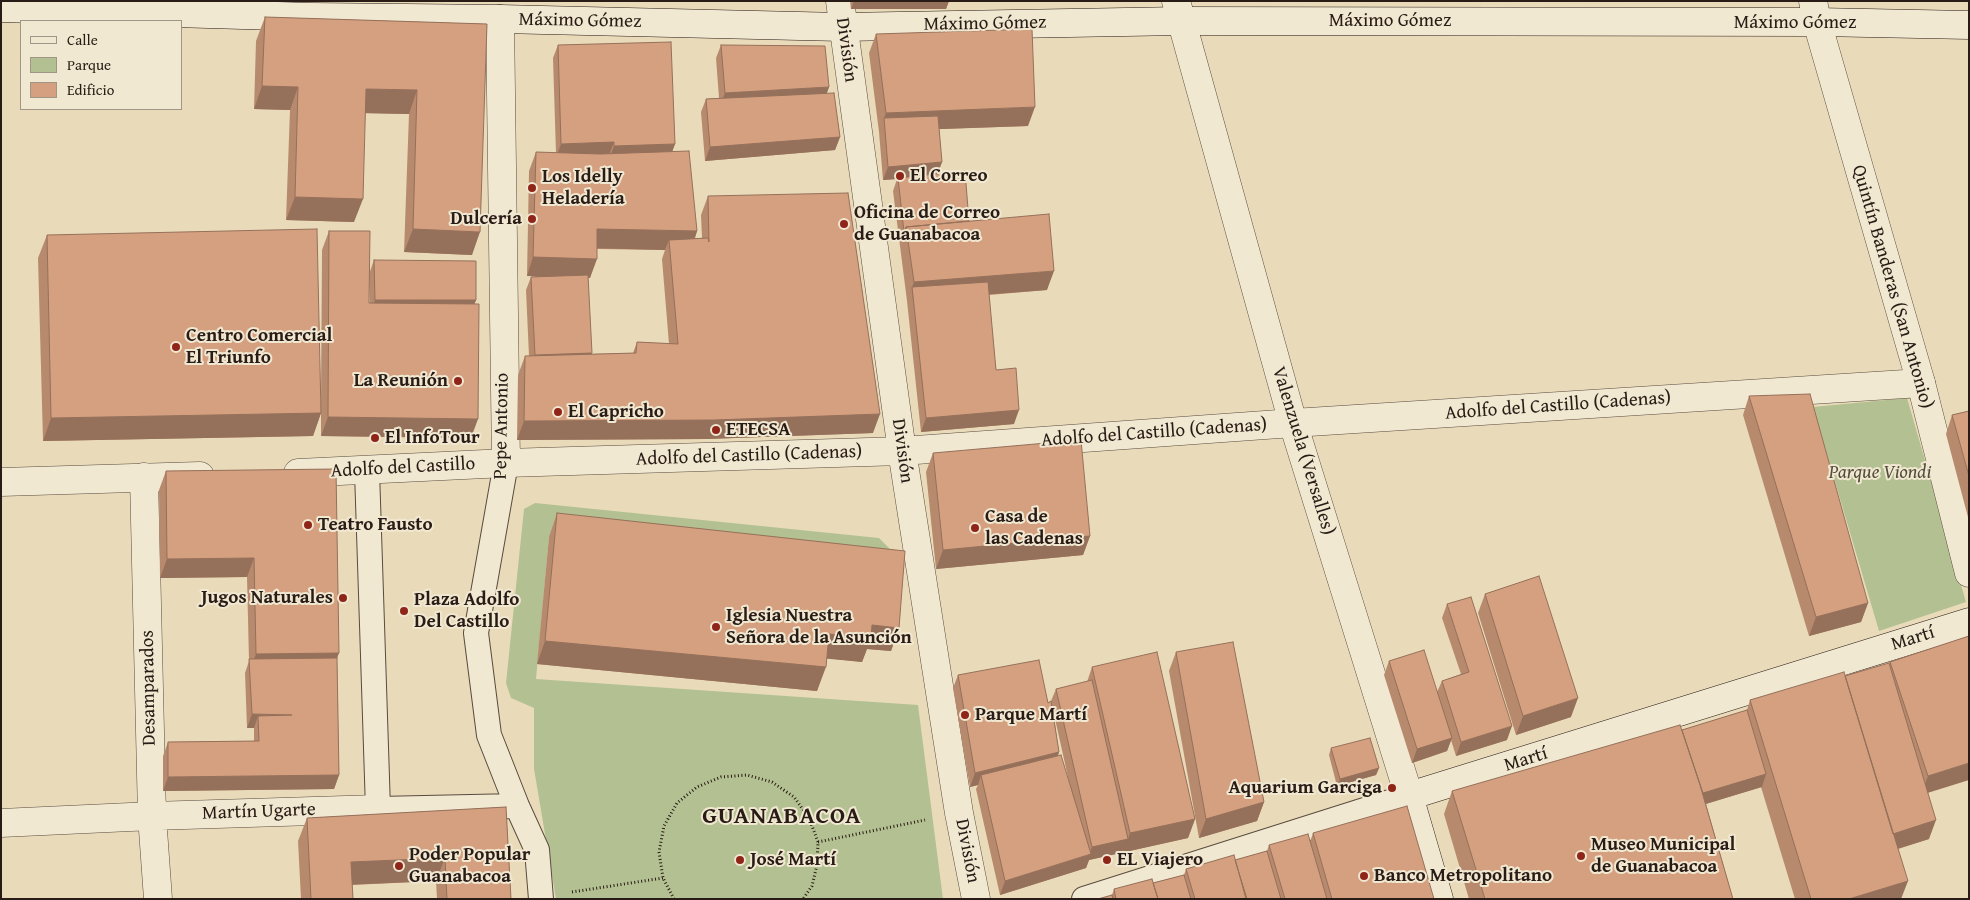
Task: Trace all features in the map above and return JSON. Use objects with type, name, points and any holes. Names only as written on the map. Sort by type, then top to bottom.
[{"type":"street","name":"Máximo Gómez","points":[[1,8],[312,17],[501,10],[841,14],[1179,11],[1815,12],[1969,25]]},
{"type":"street","name":"Pepe Antonio","points":[[501,10],[506,463],[476,633],[488,736],[537,850],[541,898]]},
{"type":"street","name":"Valenzuela (Versalles)","points":[[1179,11],[1293,423],[1410,796],[1439,899]]},
{"type":"street","name":"Quintín Banderas (San Antonio)","points":[[1815,12],[1921,383],[1969,573]]},
{"type":"street","name":"División","points":[[841,14],[902,451],[959,812],[976,899]]},
{"type":"street","name":"Adolfo del Castillo (Cadenas)","points":[[506,463],[902,451],[1293,423],[1921,383]]},
{"type":"street","name":"Adolfo del Castillo","points":[[270,474],[367,471],[506,463]]},
{"type":"street","points":[[367,471],[378,808]]},
{"type":"street","points":[[1,482],[221,475]]},
{"type":"street","name":"Desamparados","points":[[144,477],[152,816],[158,899]]},
{"type":"street","name":"Martí","points":[[1084,899],[1969,622]]},
{"type":"street","name":"Martín Ugarte","points":[[1,823],[378,808],[517,806]]},
{"type":"path","points":[[674,899],[663,878],[659,852],[664,826],[677,804],[697,786],[721,777],[747,775],[772,782],[794,797],[809,818],[818,842],[817,864],[812,886],[803,899]]},
{"type":"path","points":[[818,842],[959,812]]},
{"type":"path","points":[[541,898],[663,878]]},
{"type":"green space","name":"Parque Viondi","points":[[1907,398],[1966,602],[1879,631],[1813,407]]},
{"type":"green space","points":[[535,503],[879,538],[894,553],[549,537],[536,679],[918,705],[943,899],[556,899],[534,769],[534,708],[511,698],[506,683],[524,509]]},
{"type":"building","points":[[265,17],[487,24],[480,232],[413,229],[417,90],[366,89],[363,199],[295,197],[298,87],[262,86]]},
{"type":"building","points":[[1032,29],[1035,107],[886,113],[876,34]]},
{"type":"building","points":[[671,42],[675,144],[614,146],[614,142],[561,144],[558,45]]},
{"type":"building","points":[[721,45],[825,46],[829,87],[725,93]]},
{"type":"building","points":[[834,93],[840,137],[710,147],[706,99]]},
{"type":"building","points":[[938,116],[942,162],[888,167],[884,118]]},
{"type":"building","points":[[689,151],[697,231],[597,229],[597,259],[533,257],[536,152],[600,154]]},
{"type":"building","points":[[965,171],[969,221],[906,227],[904,232],[898,178]]},
{"type":"building","points":[[848,193],[880,414],[714,420],[524,421],[525,356],[636,353],[637,342],[678,344],[669,240],[708,238],[709,242],[708,196]]},
{"type":"building","points":[[1049,214],[1054,271],[914,282],[906,227]]},
{"type":"building","name":"Centro Comercial El Triunfo","points":[[317,229],[321,413],[51,418],[47,235]]},
{"type":"building","points":[[329,231],[370,231],[369,303],[479,304],[478,419],[328,417]]},
{"type":"building","points":[[374,260],[476,261],[476,300],[375,300]]},
{"type":"building","points":[[588,275],[592,353],[535,355],[531,277]]},
{"type":"building","points":[[988,282],[996,370],[1016,368],[1019,410],[926,418],[912,287]]},
{"type":"building","points":[[1810,394],[1868,603],[1816,617],[1749,396]]},
{"type":"building","points":[[1969,411],[1969,476],[1952,415]]},
{"type":"building","points":[[1081,440],[1090,536],[943,550],[933,453]]},
{"type":"building","points":[[336,469],[339,653],[256,654],[254,558],[167,559],[166,471]]},
{"type":"building","name":"Iglesia Nuestra Señora de la Asunción","points":[[557,513],[905,551],[899,628],[872,625],[871,638],[829,634],[826,667],[545,641]]},
{"type":"building","points":[[1539,576],[1578,698],[1523,716],[1485,594]]},
{"type":"building","points":[[1471,597],[1512,726],[1461,742],[1442,681],[1469,672],[1447,604]]},
{"type":"building","points":[[1969,636],[1969,763],[1928,776],[1890,662]]},
{"type":"building","points":[[1233,642],[1264,802],[1206,819],[1176,652]]},
{"type":"building","points":[[1424,650],[1452,738],[1417,749],[1389,661]]},
{"type":"building","points":[[1157,652],[1195,819],[1130,833],[1092,667]]},
{"type":"building","points":[[337,658],[339,775],[168,777],[168,742],[259,741],[258,716],[292,715],[252,714],[249,659]]},
{"type":"building","points":[[1039,660],[1048,703],[1051,701],[1059,752],[975,773],[958,675]]},
{"type":"building","points":[[1889,663],[1936,820],[1893,834],[1845,676]]},
{"type":"building","points":[[1844,672],[1908,881],[1849,899],[1811,899],[1750,700]]},
{"type":"building","points":[[1092,680],[1128,839],[1092,847],[1056,689]]},
{"type":"building","points":[[1747,710],[1766,774],[1703,793],[1682,730]]},
{"type":"building","name":"Museo Municipal de Guanabacoa","points":[[1680,725],[1700,785],[1733,899],[1485,899],[1452,791]]},
{"type":"building","points":[[1370,738],[1379,768],[1340,779],[1331,748]]},
{"type":"building","points":[[1061,755],[1091,854],[1005,881],[981,775]]},
{"type":"building","name":"Banco Metropolitano","points":[[1407,806],[1434,899],[1332,899],[1313,833]]},
{"type":"building","name":"Poder Popular Guanabacoa","points":[[506,807],[511,899],[447,899],[445,858],[351,862],[353,899],[311,899],[307,818]]},
{"type":"building","points":[[1308,834],[1327,899],[1285,899],[1269,845]]},
{"type":"building","points":[[1267,851],[1281,899],[1247,899],[1235,860]]},
{"type":"building","points":[[1234,855],[1246,899],[1195,899],[1186,869]]},
{"type":"building","points":[[1184,875],[1191,899],[1158,899],[1153,883]]},
{"type":"building","points":[[1152,879],[1158,899],[1116,899],[1114,889]]},
{"type":"building","points":[[1112,895],[1113,899],[1098,899]]},
{"type":"place","name":"El Correo","points":[[900,176]]},
{"type":"place","name":"Los Idelly Heladería","points":[[532,188]]},
{"type":"place","name":"Dulcería","points":[[532,219]]},
{"type":"place","name":"Oficina de Correo de Guanabacoa","points":[[844,224]]},
{"type":"place","name":"Centro Comercial El Triunfo","points":[[176,347]]},
{"type":"place","name":"La Reunión","points":[[458,381]]},
{"type":"place","name":"El Capricho","points":[[558,412]]},
{"type":"place","name":"ETECSA","points":[[716,430]]},
{"type":"place","name":"El InfoTour","points":[[375,438]]},
{"type":"place","name":"Teatro Fausto","points":[[308,525]]},
{"type":"place","name":"Casa de las Cadenas","points":[[975,528]]},
{"type":"place","name":"Jugos Naturales","points":[[343,598]]},
{"type":"place","name":"Plaza Adolfo Del Castillo","points":[[404,611]]},
{"type":"place","name":"Iglesia Nuestra Señora de la Asunción","points":[[716,627]]},
{"type":"place","name":"Parque Martí","points":[[965,715]]},
{"type":"place","name":"Aquarium Garciga","points":[[1392,788]]},
{"type":"place","name":"Museo Municipal de Guanabacoa","points":[[1581,856]]},
{"type":"place","name":"José Martí","points":[[740,860]]},
{"type":"place","name":"EL Viajero","points":[[1107,860]]},
{"type":"place","name":"Poder Popular Guanabacoa","points":[[399,866]]},
{"type":"place","name":"Banco Metropolitano","points":[[1364,876]]},
{"type":"district","name":"GUANABACOA","points":[[782,817]]}]
